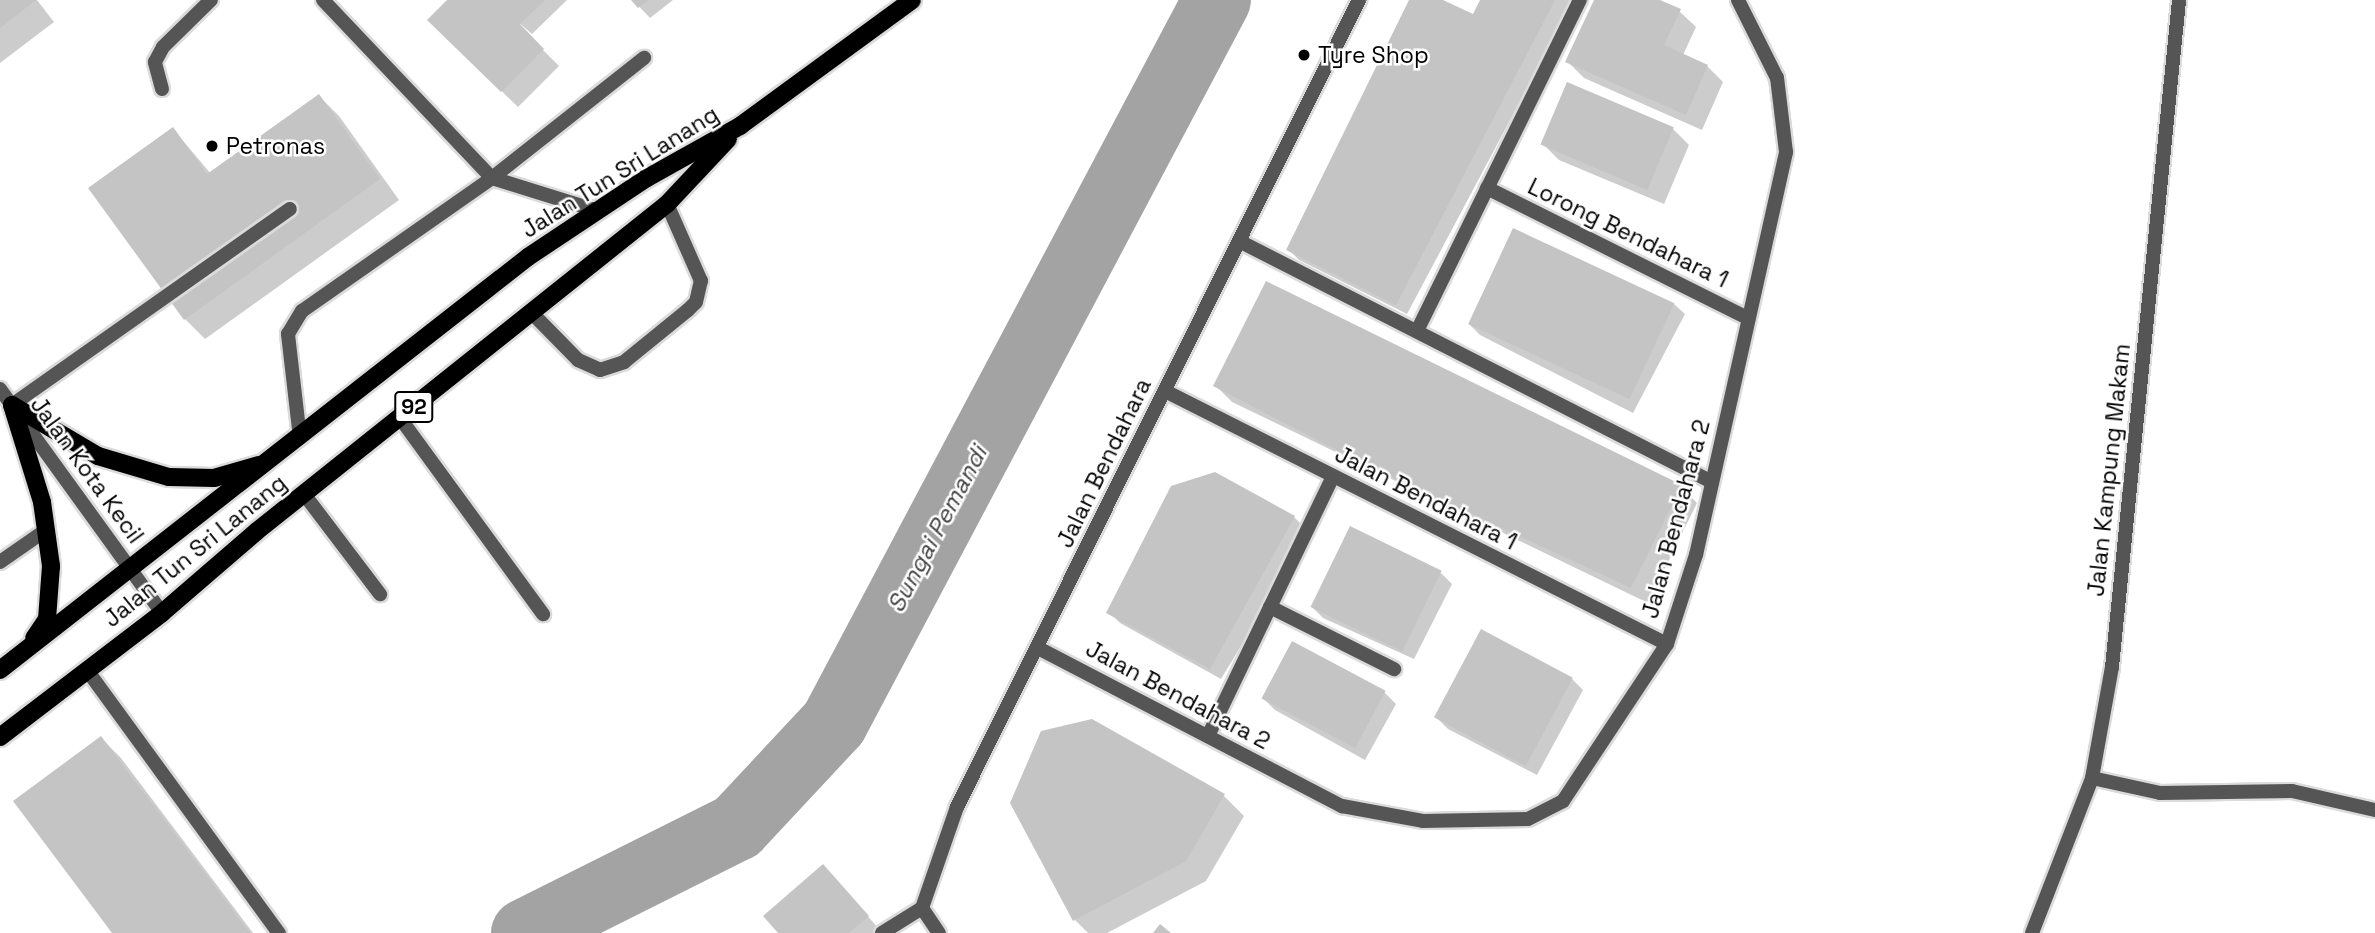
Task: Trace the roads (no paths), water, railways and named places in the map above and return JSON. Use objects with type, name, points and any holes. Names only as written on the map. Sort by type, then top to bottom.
[{"type":"main road","name":"92","points":[[740,126],[912,0]]},
{"type":"main road","name":"Jalan Tun Sri Lanang","points":[[0,737],[162,613],[304,494],[667,204],[740,126]]},
{"type":"main road","name":"Jalan Tun Sri Lanang","points":[[0,670],[272,461],[528,257],[740,126]]},
{"type":"main road","points":[[12,405],[98,456],[169,477],[214,478],[272,461]]},
{"type":"main road","points":[[12,405],[42,502],[51,566],[47,620],[23,652]]},
{"type":"street","points":[[162,89],[155,62],[163,47],[211,0]]},
{"type":"street","points":[[323,0],[492,178],[598,212]]},
{"type":"street","name":"Jalan Bendahara","points":[[922,908],[957,807],[1359,0]]},
{"type":"street","points":[[1417,331],[1580,0]]},
{"type":"street","name":"Jalan Bendahara 2","points":[[1038,648],[1342,806],[1423,821],[1528,819],[1563,801],[1576,787],[1667,645],[1696,555],[1786,152],[1784,113],[1777,78],[1738,0]]},
{"type":"street","name":"Jalan Kampung Makam","points":[[2032,933],[2092,778],[2112,667],[2179,0]]},
{"type":"street","points":[[300,438],[288,345],[295,317],[492,178],[644,58]]},
{"type":"street","name":"Lorong Bendahara 1","points":[[1488,188],[1748,318]]},
{"type":"street","points":[[532,313],[578,360],[600,370],[624,362],[696,302],[701,281],[667,204]]},
{"type":"street","points":[[12,405],[290,209]]},
{"type":"street","points":[[1239,241],[1712,482]]},
{"type":"street","name":"Jalan Kota Kecil","points":[[0,389],[162,613]]},
{"type":"street","name":"Jalan Bendahara 1","points":[[1165,391],[1667,645]]},
{"type":"street","points":[[400,418],[543,614]]},
{"type":"street","points":[[1208,736],[1334,476]]},
{"type":"street","points":[[304,494],[380,594]]},
{"type":"street","points":[[0,562],[46,530]]},
{"type":"street","points":[[1270,607],[1394,670]]},
{"type":"street","points":[[87,670],[276,927]]},
{"type":"street","points":[[2092,778],[2160,793],[2292,791],[2375,810]]},
{"type":"street","points":[[882,933],[922,908],[939,933]]},
{"type":"waterway","name":"Sungai Pemandi","points":[[525,933],[737,827],[834,723],[1217,0]]},
{"type":"place","name":"Tyre Shop","points":[[1304,55]]},
{"type":"place","name":"Petronas","points":[[212,146]]}]
